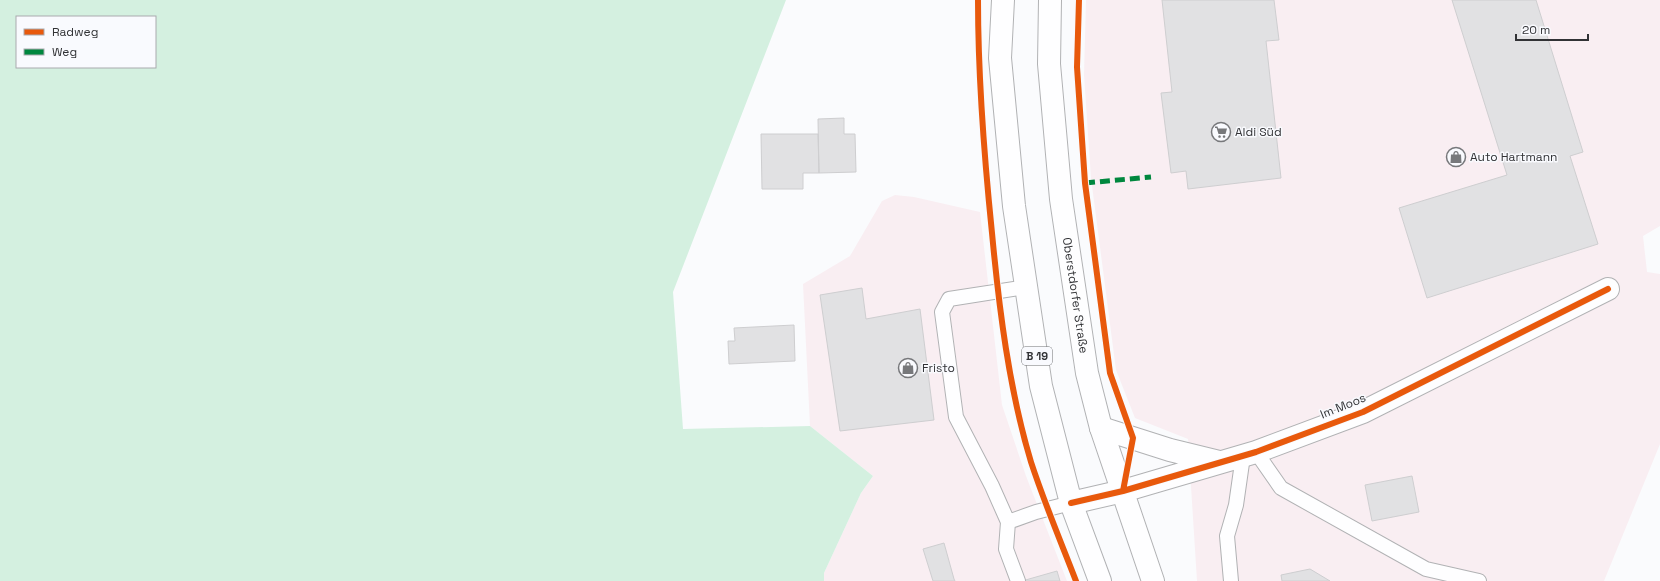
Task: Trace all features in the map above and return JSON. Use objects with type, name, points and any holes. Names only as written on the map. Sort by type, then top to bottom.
[{"type":"main road","name":"B 19","points":[[1003,0],[1000,58],[1014,206],[1041,386],[1071,503],[1100,581]]},
{"type":"main road","name":"Oberstdorfer Straße","points":[[1050,0],[1049,64],[1061,199],[1087,373],[1101,428],[1153,581]]},
{"type":"main road","name":"Im Moos","points":[[1071,503],[1123,491],[1249,454],[1363,412],[1608,289]]},
{"type":"main road","name":"Im Moos","points":[[1101,428],[1170,450],[1220,462]]},
{"type":"lane","points":[[1018,581],[1006,549],[1008,522],[992,486],[956,417],[942,312],[949,299],[1026,287]]},
{"type":"lane","points":[[1232,581],[1227,536],[1249,454]]},
{"type":"lane","points":[[1249,454],[1281,488],[1426,568],[1479,581]]},
{"type":"lane","points":[[1008,522],[1036,512],[1071,503]]},
{"type":"shaded area","points":[[1086,0],[1660,0],[1660,226],[1643,236],[1647,272],[1660,274],[1660,444],[1604,581],[1197,581],[1188,439],[1135,418],[1116,370],[1091,178],[1084,75]]},
{"type":"shaded area","points":[[895,195],[914,197],[980,212],[1002,405],[1026,476],[1067,581],[824,581],[824,573],[861,493],[873,476],[810,426],[803,284],[850,256],[882,201]]},
{"type":"green space","points":[[0,0],[786,0],[673,292],[683,429],[810,426],[873,476],[861,493],[824,573],[824,581],[0,581]]},
{"type":"building","name":"Aldi Süd","points":[[1162,0],[1274,0],[1279,40],[1266,41],[1281,178],[1188,189],[1186,171],[1171,173],[1161,93],[1172,92]]},
{"type":"building","points":[[1452,0],[1536,0],[1583,152],[1570,156],[1598,244],[1427,298],[1399,208],[1507,175]]},
{"type":"building","points":[[844,118],[844,134],[855,134],[856,172],[819,173],[818,119]]},
{"type":"building","points":[[761,134],[818,134],[819,173],[803,173],[803,189],[762,189]]},
{"type":"building","points":[[862,288],[866,319],[920,309],[934,420],[840,431],[820,295]]},
{"type":"building","points":[[794,325],[795,361],[729,364],[728,341],[735,341],[734,328]]},
{"type":"building","points":[[1412,476],[1419,512],[1372,521],[1365,485]]},
{"type":"building","points":[[944,543],[955,581],[933,581],[923,549]]},
{"type":"building","points":[[1310,569],[1330,581],[1282,581],[1281,575]]},
{"type":"building","points":[[1057,571],[1060,581],[1022,581]]},
{"type":"marked path","points":[[1085,183],[1151,177]]},
{"type":"cycle path","points":[[978,0],[980,87],[984,146],[995,261],[1006,348],[1023,434],[1031,462],[1076,581]]},
{"type":"cycle path","points":[[1079,0],[1077,67],[1085,183],[1110,373],[1133,438],[1123,491]]},
{"type":"cycle path","points":[[1071,503],[1123,491],[1256,452],[1363,412],[1608,289]]},
{"type":"place","name":"Aldi Süd","points":[[1221,132]]},
{"type":"place","name":"Auto Hartmann","points":[[1456,157]]},
{"type":"place","name":"Fristo","points":[[908,368]]}]
